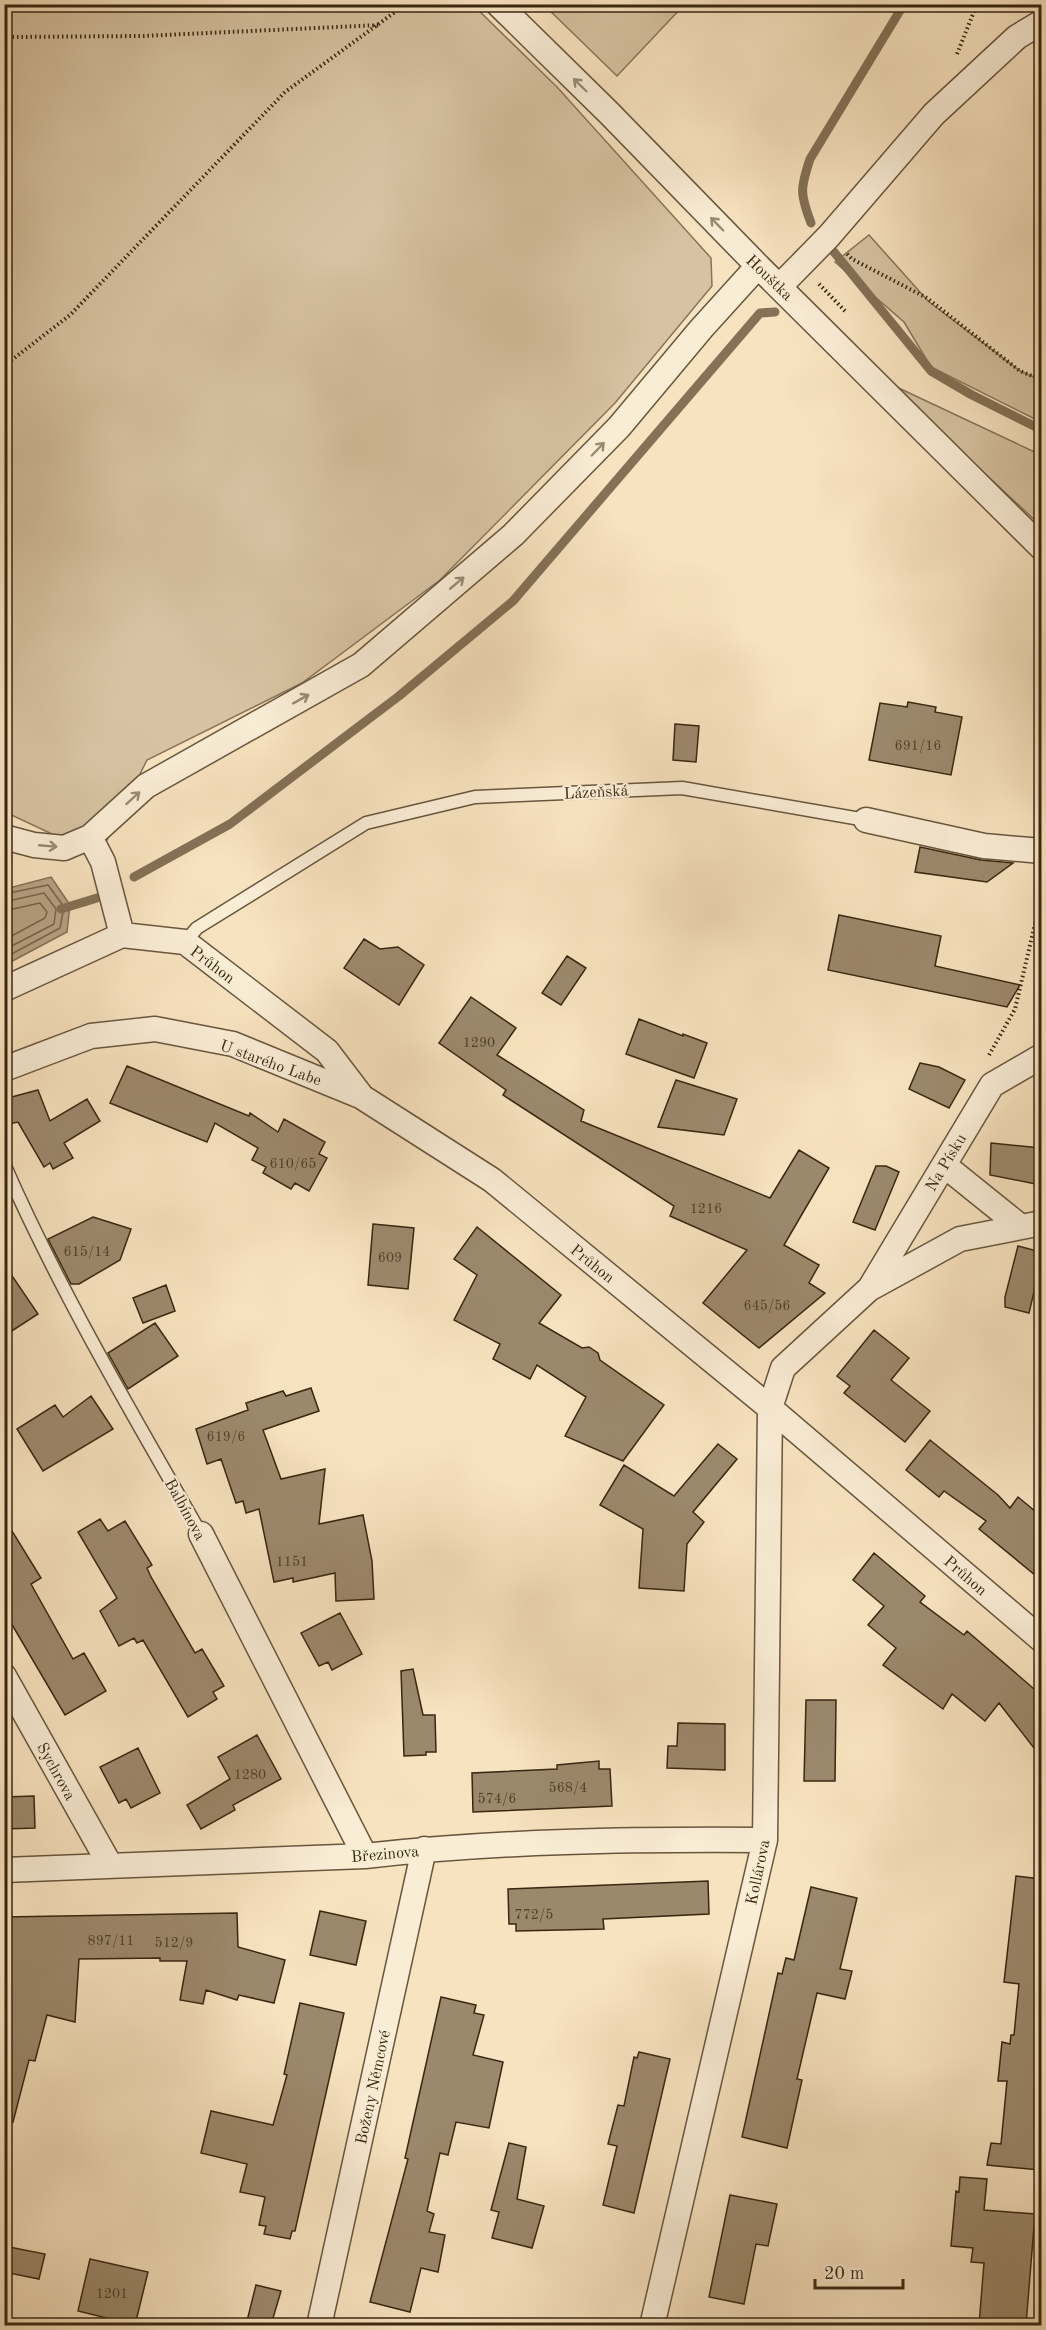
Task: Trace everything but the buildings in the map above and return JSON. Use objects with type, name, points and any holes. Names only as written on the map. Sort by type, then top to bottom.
[{"type":"street","name":"Houštka","points":[[498,4],[1041,548]]},
{"type":"street","points":[[780,286],[829,236],[934,114],[1017,37],[1041,22]]},
{"type":"street","points":[[4,837],[34,845],[64,848],[90,837],[146,786],[361,665],[513,535],[619,427],[701,329],[758,266]]},
{"type":"street","name":"Lázeňská","points":[[866,820],[984,846],[1041,851]]},
{"type":"street","points":[[4,989],[122,935],[103,862],[90,837]]},
{"type":"street","name":"Průhon","points":[[122,935],[185,942],[327,1051],[362,1097],[492,1180],[770,1407],[1041,1640]]},
{"type":"street","name":"U starého Labe","points":[[4,1069],[91,1036],[155,1029],[233,1044],[362,1097]]},
{"type":"street","name":"Na Písku","points":[[869,1289],[992,1085],[1041,1056]]},
{"type":"street","points":[[944,1165],[1031,1225]]},
{"type":"street","name":"Na Písku","points":[[770,1407],[783,1368],[869,1289],[960,1239],[1031,1225]]},
{"type":"street","name":"Kollárova","points":[[652,2325],[765,1840],[770,1407]]},
{"type":"street","name":"Balbínova","points":[[201,1534],[365,1856]]},
{"type":"street","name":"Sychrova","points":[[4,1676],[110,1865]]},
{"type":"street","name":"Březinova","points":[[4,1870],[365,1856],[424,1849],[627,1839],[765,1840]]},
{"type":"street","name":"Boženy Němcové","points":[[319,2325],[424,1849]]},
{"type":"lane","name":"Lázeňská","points":[[185,942],[197,928],[366,823],[475,797],[682,788],[866,820]]},
{"type":"lane","name":"Balbínova","points":[[4,1164],[106,1368],[201,1534]]},
{"type":"path","points":[[4,366],[70,315],[285,92],[381,25],[406,4]]},
{"type":"path","points":[[4,34],[12,37],[142,36],[381,25]]},
{"type":"path","points":[[829,236],[852,259],[927,298],[1020,371],[1041,380]]},
{"type":"path","points":[[801,266],[849,314]]},
{"type":"path","points":[[992,1085],[983,1064],[1015,1009],[1041,894]]},
{"type":"shaded area","points":[[5,5],[473,5],[557,87],[711,258],[712,286],[615,403],[440,580],[302,683],[147,760],[99,856],[5,812]]},
{"type":"shaded area","points":[[544,5],[684,5],[617,76]]},
{"type":"shaded area","points":[[869,235],[928,301],[1020,371],[1041,380],[1041,422],[931,367],[904,322],[835,262]]},
{"type":"shaded area","points":[[888,383],[1041,455],[1041,526]]},
{"type":"water","points":[[51,877],[70,905],[67,932],[5,965],[5,889]]},
{"type":"waterway","points":[[811,223],[803,198],[804,178],[810,159],[904,4]]},
{"type":"waterway","points":[[834,252],[931,371],[972,395],[1042,430]]},
{"type":"waterway","points":[[134,877],[230,824],[399,696],[513,601],[760,313],[775,312]]},
{"type":"waterway","points":[[61,909],[97,898]]}]
